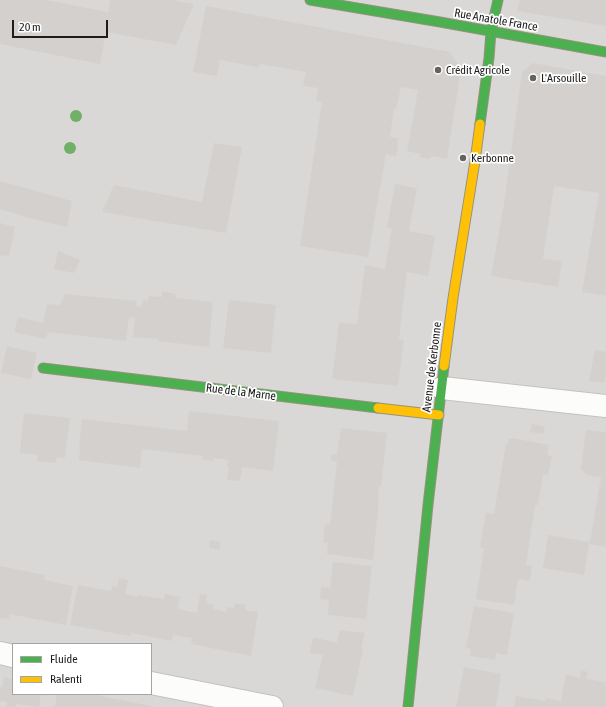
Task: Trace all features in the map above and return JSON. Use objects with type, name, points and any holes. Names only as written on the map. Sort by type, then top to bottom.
[{"type":"street","name":"Rue Anatole France","points":[[310,0],[606,52]]},
{"type":"street","name":"Avenue de Kerbonne","points":[[408,707],[428,505],[453,298],[475,161],[489,58],[491,31],[498,0]]},
{"type":"street","name":"Rue de la Marne","points":[[43,368],[439,415]]},
{"type":"street","points":[[442,388],[606,406]]},
{"type":"street","points":[[0,653],[12,656]]},
{"type":"street","points":[[152,683],[272,707]]},
{"type":"shaded area","points":[[0,0],[606,0],[606,707],[0,707]]},
{"type":"shaded area","points":[[386,0],[429,0],[428,7]]},
{"type":"building","points":[[0,0],[46,0],[108,12],[110,0],[172,0],[194,4],[176,45],[106,32],[100,64],[0,44]]},
{"type":"building","points":[[520,0],[606,0],[606,26],[517,11]]},
{"type":"building","points":[[206,6],[450,52],[461,69],[447,159],[431,156],[430,159],[419,157],[420,154],[407,151],[418,90],[401,87],[396,109],[394,109],[390,137],[398,138],[398,147],[396,156],[386,154],[368,257],[300,246],[322,102],[316,101],[318,88],[303,86],[306,72],[260,64],[259,67],[257,67],[220,60],[217,76],[193,72]]},
{"type":"building","points":[[533,63],[606,76],[606,296],[582,292],[599,193],[554,186],[543,259],[562,261],[558,287],[491,276],[504,204],[522,72]]},
{"type":"building","points":[[214,143],[242,147],[226,233],[102,212],[114,185],[202,202]]},
{"type":"building","points":[[0,181],[72,201],[67,227],[0,209]]},
{"type":"building","points":[[395,184],[417,188],[409,231],[435,236],[428,276],[407,272],[399,339],[404,340],[398,385],[332,379],[339,323],[357,324],[365,265],[385,269],[392,228],[387,227]]},
{"type":"building","points":[[0,223],[15,227],[9,256],[0,255]]},
{"type":"building","points":[[58,251],[80,260],[74,273],[54,269]]},
{"type":"building","points":[[162,291],[176,294],[175,298],[213,302],[209,347],[157,341],[158,339],[133,337],[135,318],[129,317],[126,341],[48,332],[46,339],[14,332],[18,317],[43,323],[47,304],[60,305],[65,294],[137,301],[136,306],[142,307],[143,300],[148,301],[149,296],[162,297]]},
{"type":"building","points":[[229,300],[276,305],[271,353],[223,348]]},
{"type":"building","points":[[7,346],[37,353],[31,379],[1,373]]},
{"type":"building","points":[[595,350],[606,352],[606,374],[604,383],[589,381]]},
{"type":"building","points":[[189,411],[279,421],[273,471],[242,467],[240,481],[227,480],[229,467],[227,466],[228,460],[213,458],[213,461],[202,460],[203,456],[142,449],[140,468],[79,460],[82,419],[187,431]]},
{"type":"building","points":[[24,413],[70,418],[65,458],[57,457],[56,463],[37,461],[38,455],[20,453]]},
{"type":"building","points":[[532,424],[545,427],[543,434],[530,432]]},
{"type":"building","points":[[341,428],[387,433],[381,486],[379,487],[373,560],[327,554],[328,543],[323,542],[325,524],[330,525],[337,462],[331,460],[332,454],[337,455]]},
{"type":"building","points":[[586,430],[606,432],[606,547],[589,544],[584,575],[543,568],[548,535],[590,542],[601,477],[586,475],[581,468]]},
{"type":"building","points":[[512,438],[549,445],[547,455],[552,456],[548,475],[543,474],[538,505],[535,505],[526,565],[532,566],[530,581],[518,579],[514,605],[476,599],[484,548],[480,547],[486,513],[494,514],[506,444],[508,444],[508,439]]},
{"type":"building","points":[[210,540],[221,542],[219,550],[209,548]]},
{"type":"building","points":[[333,562],[372,566],[366,619],[328,615],[329,600],[320,599],[321,587],[330,588]]},
{"type":"building","points":[[0,566],[45,575],[44,580],[73,586],[66,625],[10,614],[9,619],[0,618]]},
{"type":"building","points":[[119,578],[128,580],[125,594],[138,597],[138,595],[164,599],[165,594],[180,597],[178,609],[197,613],[200,594],[207,595],[206,603],[214,605],[213,609],[226,612],[227,607],[234,608],[235,603],[245,605],[245,610],[258,612],[251,656],[191,644],[192,638],[173,635],[172,641],[131,633],[130,636],[70,625],[78,585],[111,591],[112,586],[117,587]]},
{"type":"building","points":[[474,606],[514,613],[507,655],[496,653],[495,660],[470,656],[471,649],[466,648]]},
{"type":"building","points":[[340,630],[365,633],[353,696],[315,688],[323,655],[310,653],[313,637],[337,643]]},
{"type":"building","points":[[464,667],[501,674],[496,707],[456,707]]},
{"type":"building","points":[[581,670],[588,672],[586,679],[606,682],[606,707],[514,707],[516,696],[545,701],[546,698],[561,701],[566,674],[580,678]]},
{"type":"building","points":[[4,677],[12,679],[12,695],[41,695],[39,707],[16,704],[16,707],[6,707],[7,702],[0,701],[0,687],[2,687]]},
{"type":"building","points":[[57,695],[96,695],[151,706],[150,707],[55,707]]},
{"type":"traffic: fast","points":[[310,0],[606,52]]},
{"type":"traffic: fast","points":[[480,124],[491,31],[498,0]]},
{"type":"traffic: fast","points":[[408,707],[428,505],[444,366]]},
{"type":"traffic: fast","points":[[43,368],[378,408]]},
{"type":"traffic: slow","points":[[444,366],[480,124]]},
{"type":"traffic: slow","points":[[378,408],[439,415]]},
{"type":"place","name":"Crédit Agricole","points":[[438,70]]},
{"type":"place","name":"L'Arsouille","points":[[533,78]]},
{"type":"place","name":"Kerbonne","points":[[463,158]]}]
